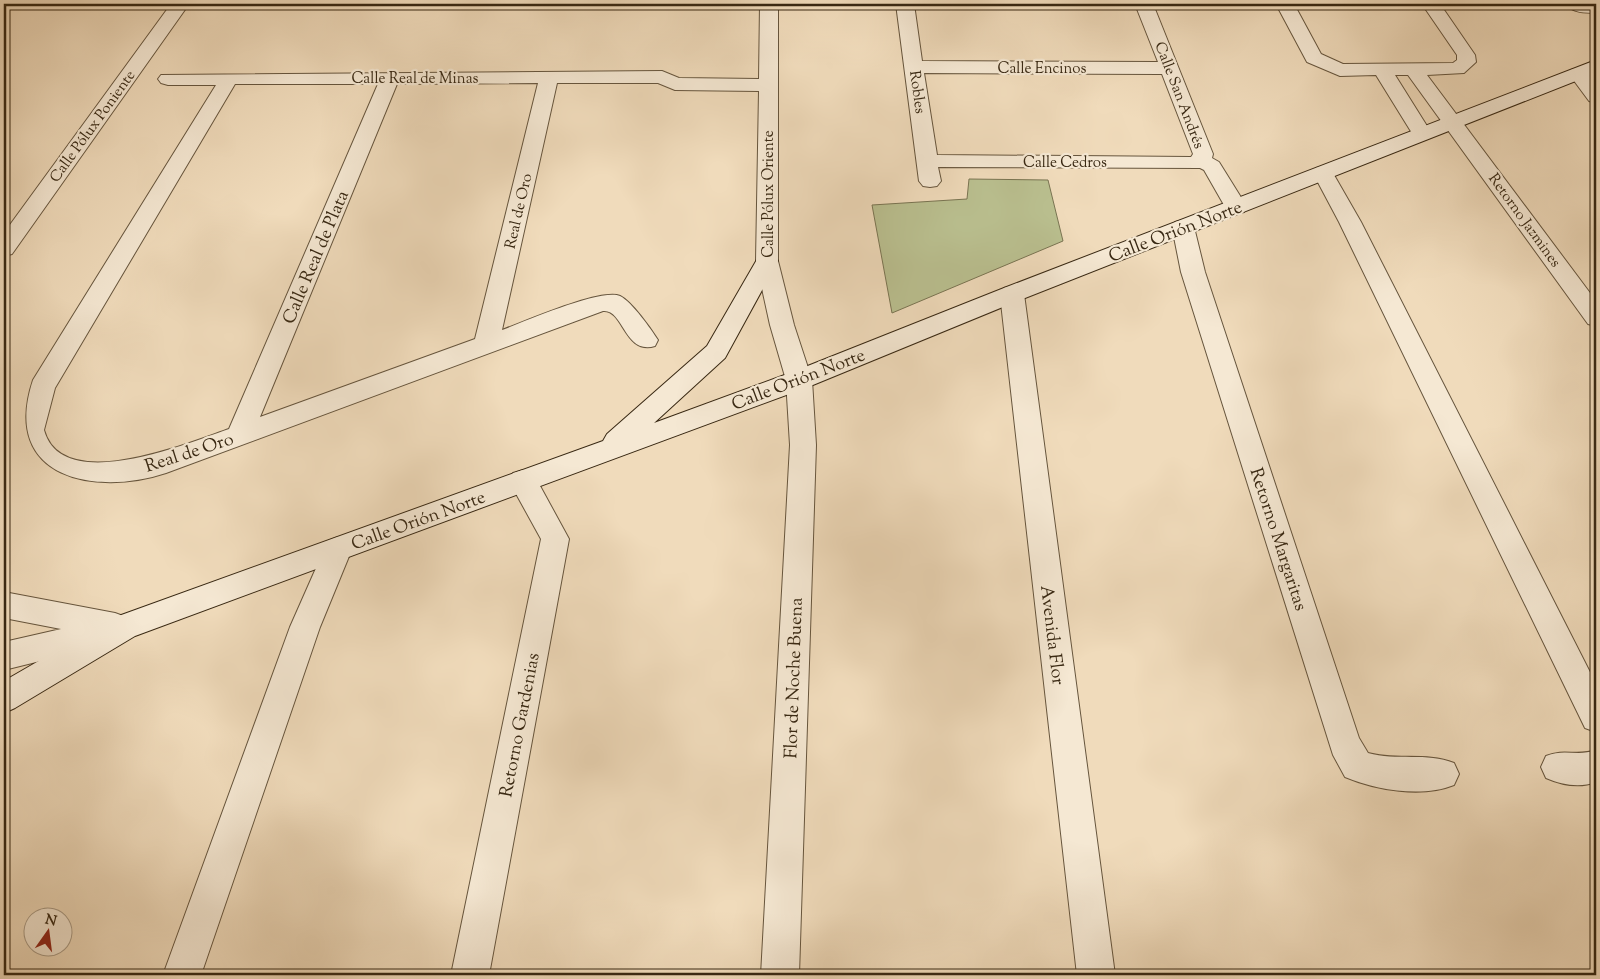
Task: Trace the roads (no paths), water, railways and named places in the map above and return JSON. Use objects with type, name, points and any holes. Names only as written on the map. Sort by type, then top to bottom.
[{"type":"street","name":"Calle Pólux Poniente","points":[[4,249],[180,4]]},
{"type":"street","name":"Calle Pólux Oriente","points":[[769,4],[767,261],[782,325],[799,380]]},
{"type":"street","name":"Robles","points":[[905,4],[928,171]]},
{"type":"street","name":"Calle San Andrés","points":[[1144,4],[1203,154],[1198,161],[1230,209]]},
{"type":"street","points":[[1285,4],[1314,58],[1340,70],[1457,69],[1467,62],[1466,55],[1431,4]]},
{"type":"street","points":[[1575,4],[1596,8]]},
{"type":"street","name":"Calle Encinos","points":[[914,68],[1170,68]]},
{"type":"street","points":[[1382,70],[1422,134]]},
{"type":"street","name":"Retorno Jazmines","points":[[1414,70],[1451,123],[1596,318]]},
{"type":"street","points":[[1587,70],[1596,97]]},
{"type":"street","name":"Calle Orión Norte","points":[[4,698],[124,627],[799,380],[1012,294],[1587,70]]},
{"type":"street","name":"Calle Real de Minas","points":[[168,79],[662,77],[675,84],[769,77]]},
{"type":"street","name":"Calle Real de Plata","points":[[239,436],[390,78]]},
{"type":"street","name":"Real de Oro","points":[[486,345],[549,78]]},
{"type":"street","name":"Real de Oro","points":[[229,79],[42,386],[31,429],[39,451],[57,464],[87,472],[119,472],[156,466],[600,303],[612,302],[620,306],[646,340]]},
{"type":"street","name":"Calle Cedros","points":[[928,171],[1198,161]]},
{"type":"street","points":[[1323,173],[1350,222],[1596,717]]},
{"type":"street","name":"Retorno Margaritas","points":[[1183,227],[1192,272],[1345,744],[1357,766],[1384,774],[1442,774]]},
{"type":"street","points":[[605,451],[716,352],[767,261]]},
{"type":"street","name":"Avenida Flor","points":[[1012,294],[1096,975]]},
{"type":"street","name":"Flor de Noche Buena","points":[[780,975],[803,445],[799,380]]},
{"type":"street","name":"Retorno Gardenias","points":[[470,975],[555,539],[523,481]]},
{"type":"street","points":[[182,975],[306,627],[338,549]]},
{"type":"street","points":[[4,605],[124,627]]},
{"type":"street","points":[[4,656],[124,627]]},
{"type":"street","points":[[1558,768],[1585,770],[1596,766]]}]
